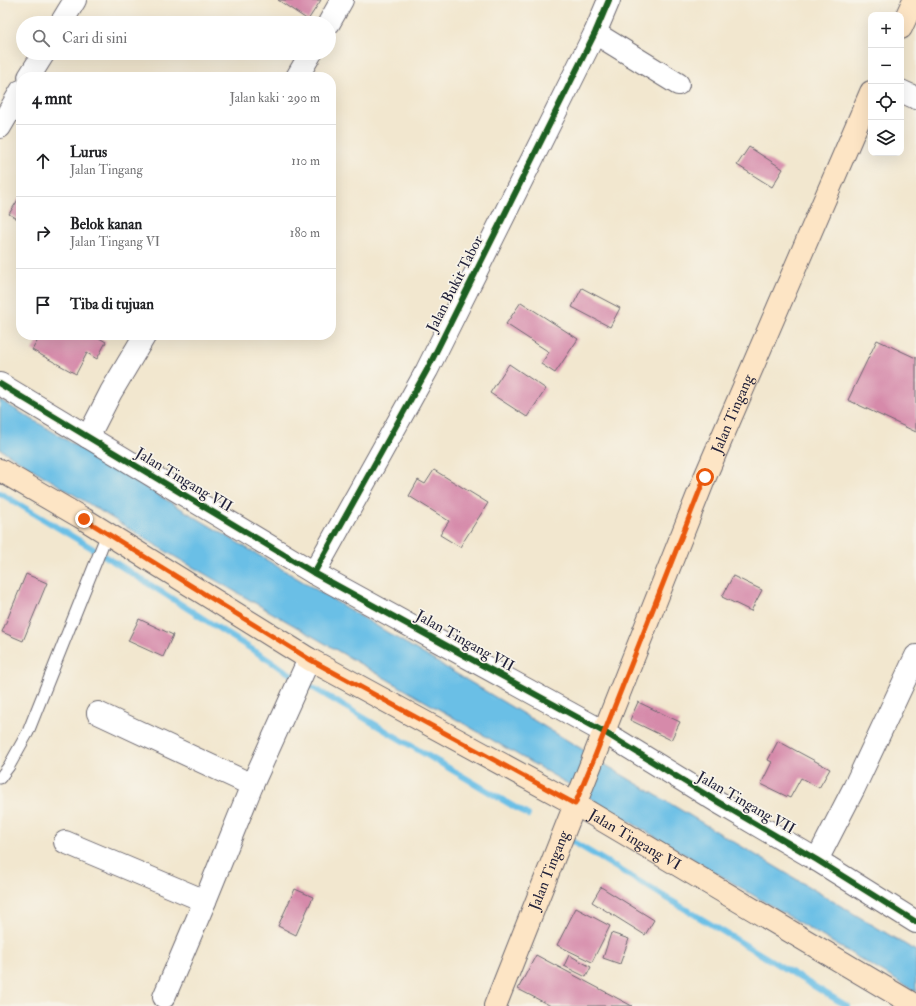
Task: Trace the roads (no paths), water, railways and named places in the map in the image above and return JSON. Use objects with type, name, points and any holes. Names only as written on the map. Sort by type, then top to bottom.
[{"type":"main road","points":[[904,22],[914,0]]},
{"type":"main road","name":"Jalan Tingang","points":[[495,1006],[705,477],[868,99]]},
{"type":"main road","name":"Jalan Tingang VI","points":[[0,470],[107,534],[309,659],[578,798],[916,1006]]},
{"type":"street","points":[[65,16],[75,0]]},
{"type":"street","points":[[333,16],[342,0]]},
{"type":"street","name":"Jalan Bukit Tabor","points":[[314,573],[427,370],[595,33],[609,0]]},
{"type":"street","points":[[595,33],[678,84]]},
{"type":"street","points":[[32,72],[40,60]]},
{"type":"street","points":[[300,72],[307,60]]},
{"type":"street","points":[[904,92],[916,98]]},
{"type":"street","points":[[0,127],[16,100]]},
{"type":"street","points":[[88,437],[111,392],[142,340]]},
{"type":"street","name":"Jalan Tingang VII","points":[[0,384],[314,573],[604,732],[718,802],[818,860],[916,922]]},
{"type":"street","points":[[164,997],[252,785],[309,659]]},
{"type":"street","points":[[818,860],[914,669]]},
{"type":"street","points":[[98,714],[252,785]]},
{"type":"street","points":[[65,842],[205,901]]},
{"type":"lane","points":[[0,778],[4,765],[28,732],[107,534]]},
{"type":"water","points":[[0,400],[595,756],[604,764],[916,951],[916,992],[570,785],[172,555],[0,449]]},
{"type":"waterway","points":[[0,493],[100,553],[300,680],[528,815]]},
{"type":"waterway","points":[[565,837],[847,1006]]}]
